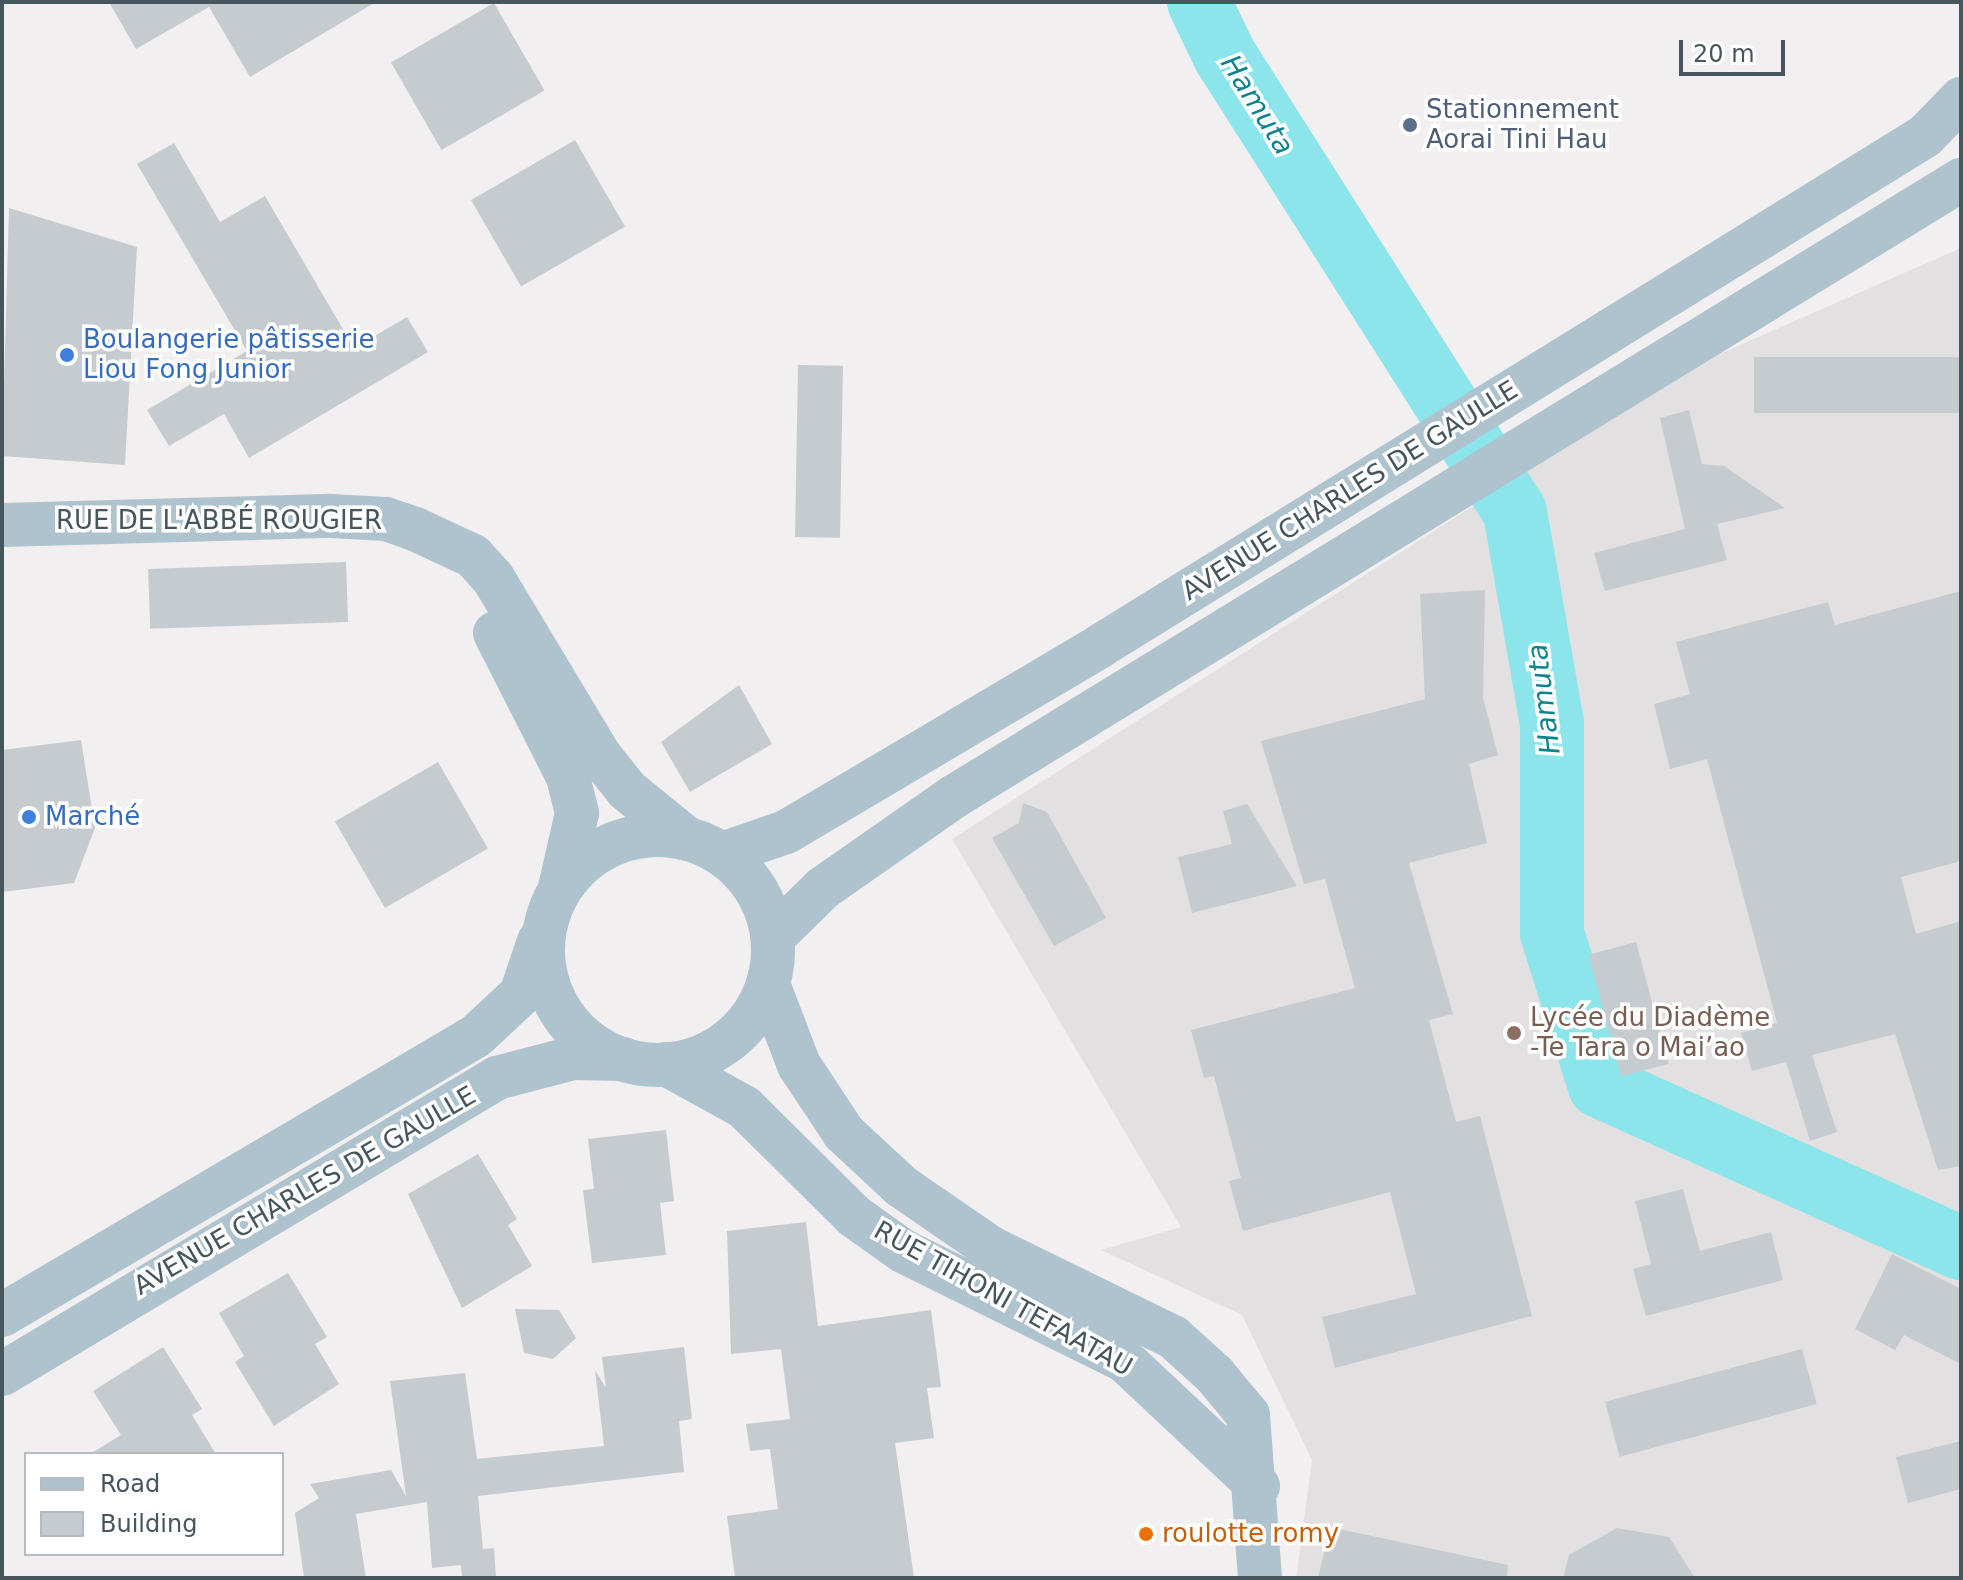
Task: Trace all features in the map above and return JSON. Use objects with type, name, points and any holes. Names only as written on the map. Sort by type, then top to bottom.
[{"type":"main road","name":"AVENUE CHARLES DE GAULLE","points":[[704,846],[786,832],[870,785],[1925,136],[1961,99]]},
{"type":"main road","name":"AVENUE CHARLES DE GAULLE","points":[[773,937],[823,888],[955,796],[1511,451],[1961,180]]},
{"type":"main road","name":"RUE DE L'ABBÉ ROUGIER","points":[[2,525],[331,516],[386,519],[433,537],[473,556],[493,578],[600,756],[627,790],[704,846]]},
{"type":"main road","points":[[433,537],[492,626],[568,777],[577,813],[554,903],[543,961],[557,1004],[586,1039],[646,1062],[730,1040],[768,984],[773,937],[751,881],[704,846],[615,843],[554,903]]},
{"type":"main road","name":"AVENUE CHARLES DE GAULLE","points":[[2,1315],[476,1036],[521,994],[554,903]]},
{"type":"main road","name":"RUE TIHONI TEFAATAU","points":[[768,984],[799,1065],[844,1133],[901,1186],[991,1248],[1173,1337],[1248,1415],[1258,1486],[1260,1578]]},
{"type":"main road","name":"AVENUE CHARLES DE GAULLE","points":[[2,1374],[497,1078],[573,1058],[646,1062]]},
{"type":"main road","name":"RUE TIHONI TEFAATAU","points":[[646,1062],[744,1107],[854,1216],[903,1251],[1124,1360],[1258,1486]]},
{"type":"shaded area","name":"Lycée du Diadème -Te Tara o Mai’ao","points":[[1961,248],[1961,1578],[1296,1578],[1312,1460],[1242,1315],[1101,1250],[1181,1227],[952,839],[1692,366]]},
{"type":"building","points":[[109,2],[376,2],[250,77],[209,7],[136,49]]},
{"type":"building","points":[[494,3],[544,90],[441,150],[391,62]]},
{"type":"building","points":[[575,140],[625,227],[521,287],[471,200]]},
{"type":"building","points":[[174,143],[220,222],[265,196],[354,348],[407,317],[428,352],[249,458],[224,414],[169,446],[147,410],[247,351],[137,164]]},
{"type":"building","name":"Boulangerie pâtisserie Liou Fong Junior","points":[[9,208],[137,247],[125,465],[2,456]]},
{"type":"building","points":[[1754,357],[1961,357],[1961,413],[1754,413]]},
{"type":"building","points":[[798,365],[843,366],[840,538],[795,537]]},
{"type":"building","points":[[1689,410],[1702,464],[1724,466],[1785,508],[1717,524],[1727,560],[1605,591],[1594,553],[1685,529],[1660,418]]},
{"type":"building","points":[[346,562],[348,622],[150,629],[148,569]]},
{"type":"building","points":[[1485,590],[1483,698],[1498,755],[1469,764],[1487,843],[1409,863],[1453,1014],[1429,1020],[1456,1122],[1480,1116],[1532,1316],[1335,1368],[1322,1317],[1416,1294],[1390,1192],[1243,1231],[1229,1181],[1241,1178],[1214,1076],[1204,1078],[1191,1030],[1355,988],[1325,879],[1304,884],[1261,741],[1425,699],[1420,594]]},
{"type":"building","points":[[1961,591],[1961,861],[1901,877],[1916,934],[1961,921],[1961,1166],[1938,1170],[1895,1034],[1812,1055],[1837,1132],[1810,1141],[1786,1062],[1752,1071],[1741,1033],[1777,1023],[1707,759],[1670,769],[1654,704],[1690,694],[1676,642],[1828,602],[1835,625]]},
{"type":"building","points":[[739,685],[772,744],[690,792],[661,742]]},
{"type":"building","points":[[81,740],[95,828],[74,883],[2,892],[2,750]]},
{"type":"building","points":[[438,762],[488,849],[385,908],[335,822]]},
{"type":"building","points":[[1023,803],[1047,812],[1106,918],[1054,946],[992,838],[1019,823]]},
{"type":"building","points":[[1247,804],[1297,886],[1192,913],[1178,857],[1232,844],[1223,811]]},
{"type":"building","points":[[1636,942],[1669,1064],[1621,1076],[1589,955]]},
{"type":"building","points":[[666,1130],[674,1201],[660,1203],[666,1255],[592,1263],[583,1190],[594,1189],[588,1139]]},
{"type":"building","points":[[478,1154],[517,1219],[508,1225],[532,1266],[462,1308],[408,1194]]},
{"type":"building","points":[[1683,1189],[1700,1251],[1771,1232],[1783,1280],[1646,1316],[1633,1269],[1651,1264],[1635,1201]]},
{"type":"building","points":[[806,1222],[818,1326],[931,1310],[941,1387],[927,1388],[934,1438],[895,1443],[914,1578],[735,1578],[727,1516],[778,1509],[770,1449],[750,1451],[746,1424],[790,1419],[781,1349],[731,1354],[727,1231]]},
{"type":"building","points":[[1892,1254],[1961,1289],[1961,1364],[1904,1335],[1895,1350],[1855,1329]]},
{"type":"building","points":[[288,1273],[327,1337],[315,1344],[339,1384],[274,1426],[235,1362],[244,1356],[219,1313]]},
{"type":"building","points":[[515,1309],[559,1310],[576,1338],[553,1359],[524,1353]]},
{"type":"building","points":[[163,1347],[202,1409],[192,1415],[215,1452],[93,1452],[121,1435],[93,1391]]},
{"type":"building","points":[[684,1347],[692,1419],[679,1421],[684,1472],[478,1496],[483,1549],[494,1548],[496,1578],[462,1578],[461,1565],[432,1568],[427,1502],[356,1514],[366,1578],[304,1578],[295,1513],[319,1498],[310,1484],[391,1470],[406,1496],[390,1381],[465,1373],[477,1459],[604,1446],[595,1370],[606,1388],[602,1357]]},
{"type":"building","points":[[1802,1349],[1817,1404],[1620,1457],[1605,1402]]},
{"type":"building","points":[[1961,1441],[1961,1489],[1908,1503],[1896,1457]]},
{"type":"building","points":[[1330,1527],[1508,1565],[1507,1578],[1318,1578]]},
{"type":"building","points":[[1617,1528],[1669,1537],[1695,1578],[1563,1578],[1569,1555]]},
{"type":"waterway","name":"Hamuta","points":[[1199,2],[1225,56],[1515,512],[1552,723],[1552,933],[1600,1086],[1961,1248]]},
{"type":"place","name":"Stationnement Aorai Tini Hau","points":[[1410,125]]},
{"type":"place","name":"Boulangerie pâtisserie Liou Fong Junior","points":[[67,355]]},
{"type":"place","name":"Marché","points":[[29,817]]},
{"type":"place","name":"Lycée du Diadème -Te Tara o Mai’ao","points":[[1514,1033]]},
{"type":"place","name":"roulotte romy","points":[[1146,1534]]}]
